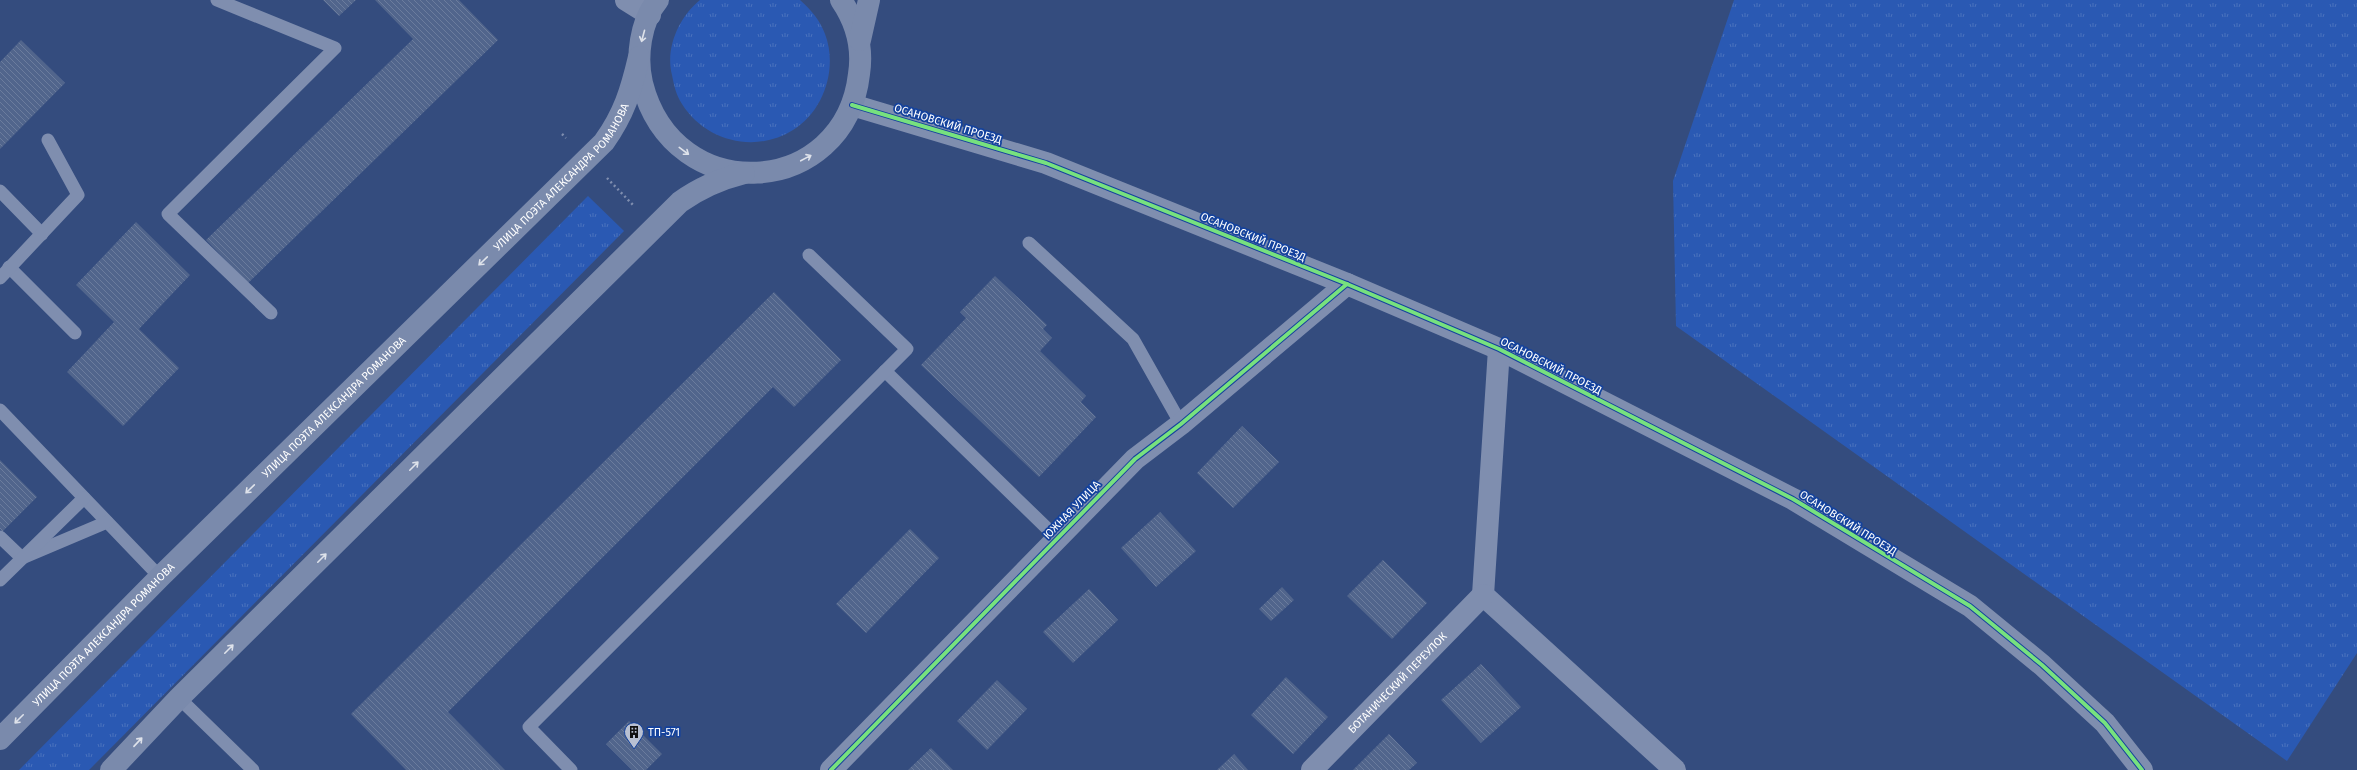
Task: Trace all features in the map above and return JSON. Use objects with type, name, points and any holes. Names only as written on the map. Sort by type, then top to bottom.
[{"type":"main road","points":[[841,0],[854,24],[859,43]]},
{"type":"main road","points":[[111,770],[180,698],[680,202],[698,189],[722,179],[744,173],[776,170],[812,155],[832,136],[844,120],[852,104],[859,76],[859,43],[869,0]]},
{"type":"main road","points":[[654,7],[641,41],[639,57],[640,74],[648,104],[667,135],[686,153],[713,167],[744,173]]},
{"type":"main road","name":"УЛИЦА ПОЭТА АЛЕКСАНДРА РОМАНОВА","points":[[0,739],[160,578],[604,142],[618,123],[629,98],[639,57]]},
{"type":"street","points":[[626,0],[654,7]]},
{"type":"street","name":"ОСАНОВСКИЙ ПРОЕЗД","points":[[852,104],[1046,163],[1347,284],[1499,349],[1793,499],[1970,606],[2042,665],[2105,722],[2142,770]]},
{"type":"street","name":"ЮЖНАЯ УЛИЦА","points":[[831,770],[1134,459],[1181,424],[1347,284]]},
{"type":"street","points":[[1499,349],[1483,595],[1675,770]]},
{"type":"street","name":"БОТАНИЧЕСКИЙ ПЕРЕУЛОК","points":[[1312,770],[1483,595]]},
{"type":"lane","points":[[217,0],[335,48],[168,214],[271,313]]},
{"type":"lane","points":[[0,278],[78,195],[48,140]]},
{"type":"lane","points":[[0,190],[42,234]]},
{"type":"lane","points":[[1029,243],[1133,339],[1181,424]]},
{"type":"lane","points":[[571,770],[529,727],[907,349],[809,255]]},
{"type":"lane","points":[[9,268],[75,333]]},
{"type":"lane","points":[[885,371],[1057,538]]},
{"type":"lane","points":[[0,410],[160,578]]},
{"type":"lane","points":[[0,580],[84,498]]},
{"type":"lane","points":[[22,558],[107,522]]},
{"type":"lane","points":[[0,537],[22,558]]},
{"type":"lane","points":[[180,698],[253,770]]},
{"type":"path","points":[[562,134],[654,227]]},
{"type":"green space","points":[[700,0],[800,0],[811,11],[821,24],[825,34],[829,47],[830,61],[826,88],[813,112],[804,122],[793,130],[778,137],[763,141],[747,142],[732,140],[717,135],[692,117],[680,101],[677,94],[670,65],[670,54],[672,44],[680,24],[692,7]]},
{"type":"green space","points":[[1734,0],[2357,0],[2357,653],[2287,761],[1676,326],[1673,181]]},
{"type":"green space","points":[[588,196],[624,231],[89,770],[19,770]]},
{"type":"building","points":[[323,0],[356,0],[339,16]]},
{"type":"building","points":[[375,0],[459,0],[498,40],[248,283],[206,240],[413,39]]},
{"type":"building","points":[[21,40],[65,83],[0,149],[0,62]]},
{"type":"building","points":[[136,222],[190,275],[139,329],[179,368],[123,426],[67,372],[114,322],[76,285]]},
{"type":"building","points":[[995,276],[1047,325],[1043,329],[1052,338],[1040,351],[1086,396],[1081,402],[1096,417],[1039,477],[921,365],[966,318],[960,312]]},
{"type":"building","points":[[774,292],[841,360],[794,407],[773,387],[448,712],[505,770],[406,770],[351,714]]},
{"type":"building","points":[[1242,426],[1279,462],[1233,508],[1197,473]]},
{"type":"building","points":[[0,460],[37,497],[2,532],[0,529]]},
{"type":"building","points":[[1160,512],[1196,551],[1156,587],[1121,548]]},
{"type":"building","points":[[910,529],[939,558],[866,633],[836,604]]},
{"type":"building","points":[[1383,560],[1427,603],[1392,639],[1347,596]]},
{"type":"building","points":[[1282,587],[1294,600],[1271,621],[1259,609]]},
{"type":"building","points":[[1089,589],[1118,620],[1073,663],[1043,632]]},
{"type":"building","points":[[1481,664],[1521,707],[1481,743],[1441,700]]},
{"type":"building","points":[[1286,677],[1328,717],[1293,754],[1251,715]]},
{"type":"building","points":[[997,680],[1027,709],[987,750],[957,721]]},
{"type":"building","name":"ТП-571","points":[[629,721],[662,754],[646,770],[632,770],[606,744]]},
{"type":"building","points":[[1389,734],[1417,763],[1409,770],[1353,770]]},
{"type":"building","points":[[931,748],[953,770],[908,770]]},
{"type":"building","points":[[1234,754],[1248,770],[1217,770]]},
{"type":"cycle path","points":[[852,105],[1046,163],[1347,284],[1499,349],[1793,499],[1970,606],[2042,665],[2105,723],[2142,770]]},
{"type":"cycle path","points":[[831,770],[1135,459],[1181,424],[1347,284]]},
{"type":"place","name":"ТП-571","points":[[634,749]]}]
